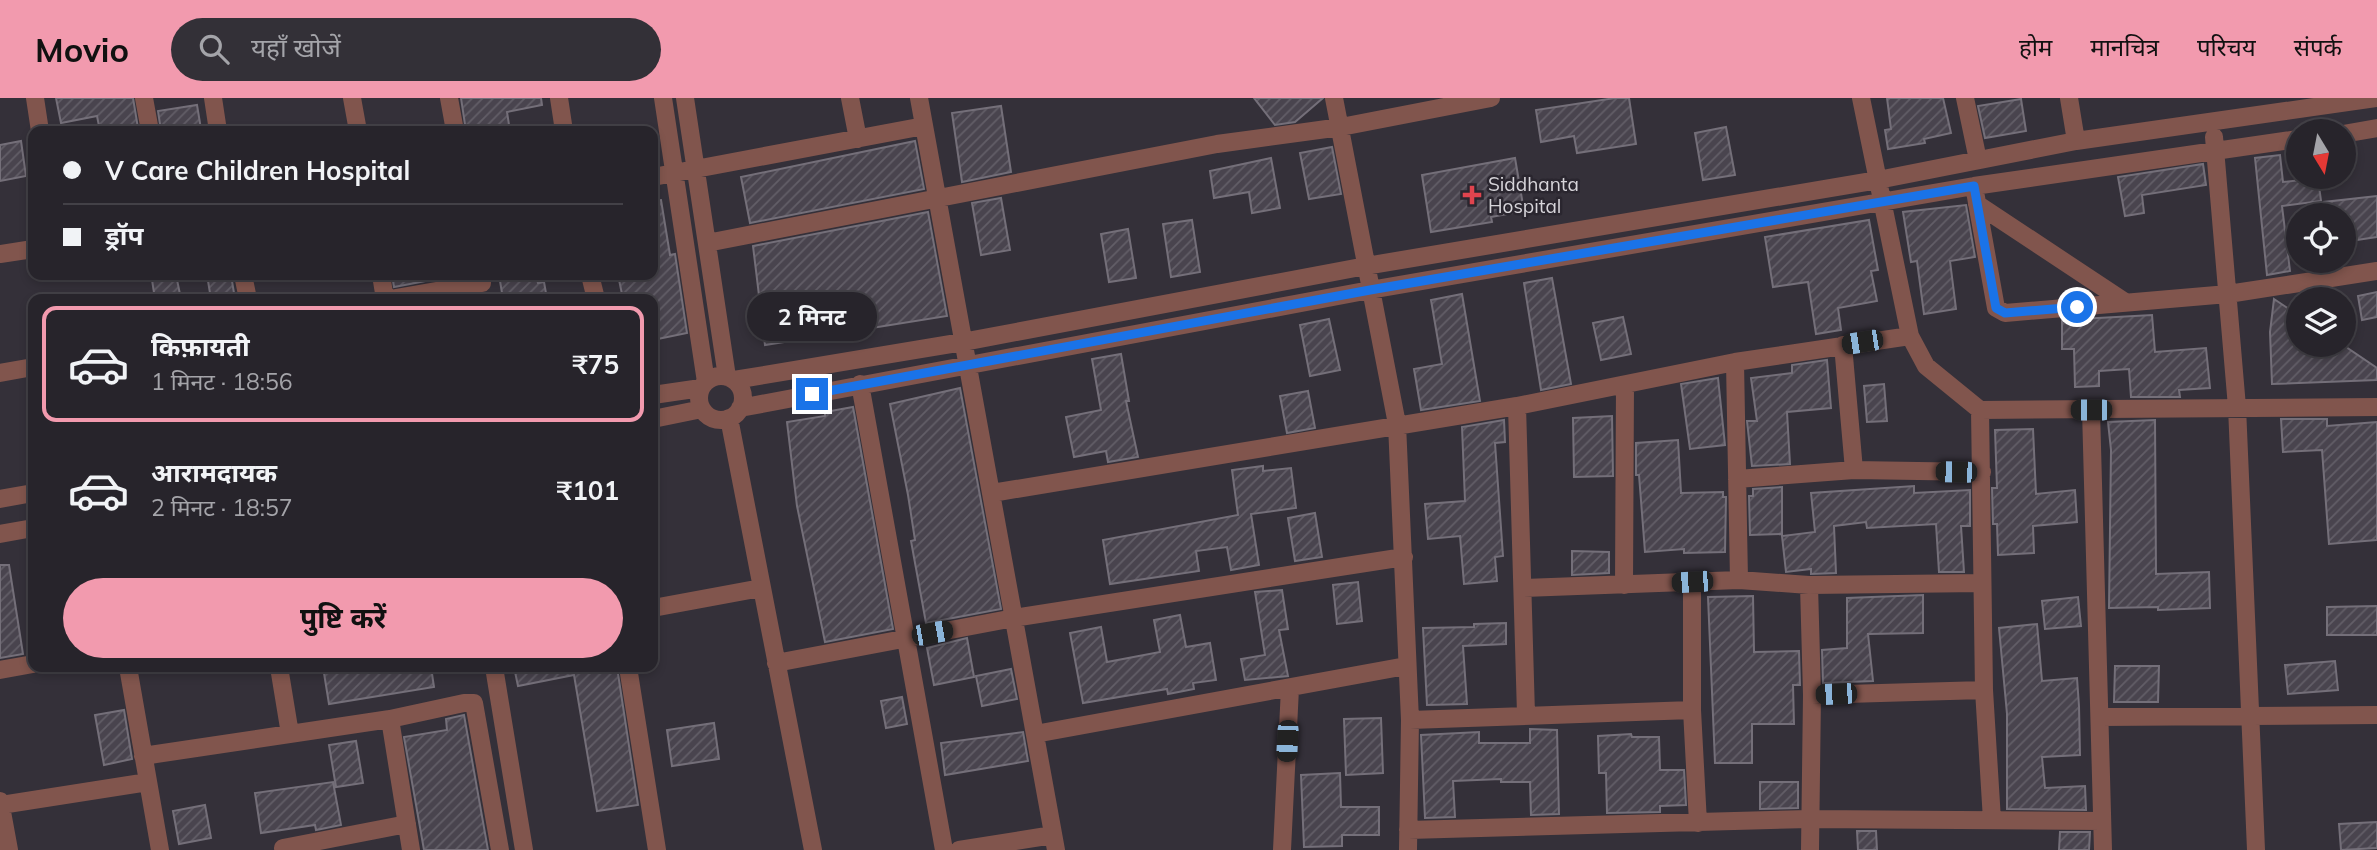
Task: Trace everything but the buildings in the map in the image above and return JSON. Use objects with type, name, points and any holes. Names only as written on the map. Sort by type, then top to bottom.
[{"type":"street","points":[[35,98],[39,126]]},
{"type":"street","points":[[144,98],[149,126]]},
{"type":"street","points":[[213,98],[217,126]]},
{"type":"street","points":[[352,98],[357,126]]},
{"type":"street","points":[[449,98],[454,126]]},
{"type":"street","points":[[559,98],[563,126]]},
{"type":"street","points":[[663,98],[704,385],[699,402],[702,409],[714,419],[860,384],[1370,290],[1974,186],[2286,140]]},
{"type":"street","points":[[685,98],[731,379],[742,393],[735,413],[761,588],[810,850]]},
{"type":"street","points":[[850,98],[858,139]]},
{"type":"street","points":[[919,98],[1054,842],[959,850]]},
{"type":"street","points":[[707,243],[938,201],[1217,144],[1341,127],[1437,103],[1491,98]]},
{"type":"street","points":[[1861,98],[1910,336],[1926,366],[1980,410],[2377,407]]},
{"type":"street","points":[[1965,98],[1978,160]]},
{"type":"street","points":[[2069,98],[2076,141]]},
{"type":"street","points":[[658,394],[704,385],[712,378],[731,379],[964,342],[1366,266],[1878,180],[2076,141],[2377,98]]},
{"type":"street","points":[[1334,99],[1397,424],[1410,720],[1408,850]]},
{"type":"street","points":[[2213,123],[2237,407],[2256,850]]},
{"type":"street","points":[[658,176],[924,126]]},
{"type":"street","points":[[2356,132],[2377,128]]},
{"type":"street","points":[[1974,186],[1996,308],[1999,312],[2228,294],[2377,271]]},
{"type":"street","points":[[1977,204],[2125,303]]},
{"type":"street","points":[[0,254],[28,249]]},
{"type":"street","points":[[424,294],[482,286]]},
{"type":"street","points":[[992,493],[1517,406],[1735,362],[1910,336]]},
{"type":"street","points":[[1843,345],[1854,470]]},
{"type":"street","points":[[1735,362],[1739,580]]},
{"type":"street","points":[[0,373],[28,368]]},
{"type":"street","points":[[860,384],[944,850]]},
{"type":"street","points":[[1624,585],[1625,385]]},
{"type":"street","points":[[1517,406],[1525,714]]},
{"type":"street","points":[[658,418],[702,409]]},
{"type":"street","points":[[1980,410],[1984,690],[1992,820]]},
{"type":"street","points":[[2091,410],[2103,850]]},
{"type":"street","points":[[1737,479],[1854,470],[1982,472]]},
{"type":"street","points":[[0,499],[28,494]]},
{"type":"street","points":[[0,534],[28,529]]},
{"type":"street","points":[[776,663],[1014,618],[1404,557]]},
{"type":"street","points":[[1523,588],[1739,580],[1809,585],[1982,583]]},
{"type":"street","points":[[1692,582],[1692,710],[1698,823]]},
{"type":"street","points":[[1809,585],[1812,695],[1810,850]]},
{"type":"street","points":[[658,607],[761,588]]},
{"type":"street","points":[[0,670],[28,665]]},
{"type":"street","points":[[1035,734],[1406,666]]},
{"type":"street","points":[[129,672],[160,850]]},
{"type":"street","points":[[280,672],[290,734]]},
{"type":"street","points":[[495,672],[524,850]]},
{"type":"street","points":[[629,672],[657,850]]},
{"type":"street","points":[[1278,849],[1290,688]]},
{"type":"street","points":[[1812,695],[1984,690]]},
{"type":"street","points":[[144,756],[390,719],[464,702],[474,704],[499,850]]},
{"type":"street","points":[[1410,720],[1692,710]]},
{"type":"street","points":[[2100,717],[2377,715]]},
{"type":"street","points":[[390,719],[411,850]]},
{"type":"street","points":[[9,850],[0,803],[148,782]]},
{"type":"street","points":[[1408,830],[1809,820],[2102,821]]},
{"type":"street","points":[[279,849],[407,824]]},
{"type":"place","name":"Siddhanta Hospital","points":[[1472,195]]},
{"type":"route","points":[[812,394],[1370,290],[1974,186],[1996,308],[1999,312],[2077,307]]}]
